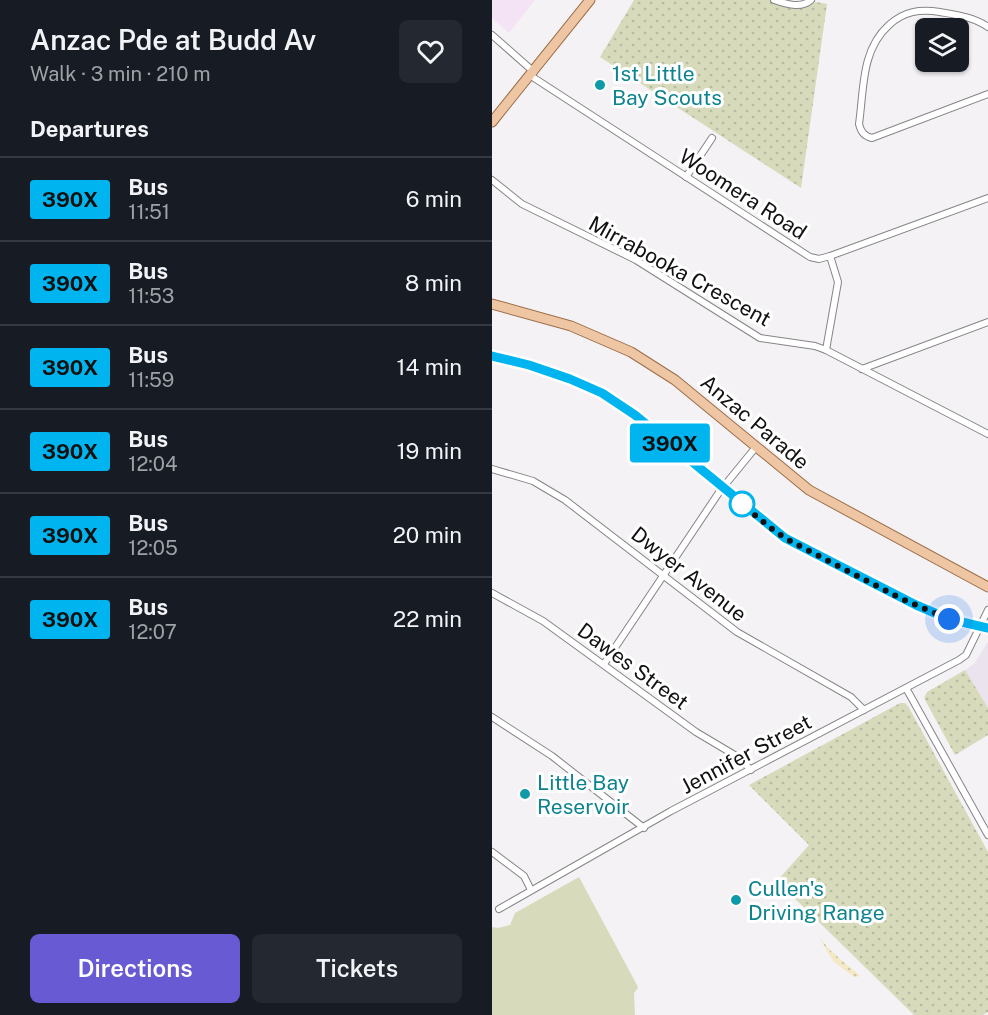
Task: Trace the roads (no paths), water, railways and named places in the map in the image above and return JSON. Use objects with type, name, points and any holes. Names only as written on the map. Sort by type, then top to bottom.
[{"type":"main road","points":[[492,122],[590,0]]},
{"type":"main road","name":"Anzac Parade","points":[[492,304],[571,326],[632,352],[669,376],[816,495],[988,587]]},
{"type":"main road","points":[[492,356],[529,365],[570,379],[606,396],[635,415],[776,532],[792,542],[916,605],[949,619],[984,627]]},
{"type":"street","points":[[774,0],[796,6],[804,5],[811,0]]},
{"type":"street","points":[[988,27],[977,20],[930,11],[906,13],[896,19],[880,33],[867,60],[860,124],[864,134],[872,138],[988,94]]},
{"type":"street","name":"Woomera Road","points":[[492,35],[532,74],[686,177],[810,256],[819,259],[830,256]]},
{"type":"street","points":[[686,177],[712,138]]},
{"type":"street","name":"Mirrabooka Crescent","points":[[492,180],[522,204],[644,265],[760,338],[806,344],[826,350],[988,434]]},
{"type":"street","points":[[826,350],[838,282],[830,256],[988,198]]},
{"type":"street","points":[[862,369],[988,322]]},
{"type":"street","points":[[604,664],[722,488],[756,447]]},
{"type":"street","name":"Dwyer Avenue","points":[[492,469],[533,481],[565,500],[737,632],[851,696],[864,710]]},
{"type":"street","name":"Dawes Street","points":[[492,593],[543,621],[696,732],[738,757],[751,770]]},
{"type":"street","name":"Jennifer Street","points":[[499,909],[644,828],[966,655],[984,627],[988,610]]},
{"type":"street","points":[[906,688],[988,835]]},
{"type":"street","points":[[492,717],[552,756],[644,828]]},
{"type":"street","points":[[492,852],[524,876],[531,890]]},
{"type":"place","name":"1st Little Bay Scouts","points":[[600,85]]},
{"type":"place","name":"Little Bay Reservoir","points":[[525,794]]},
{"type":"place","name":"Cullen's Driving Range","points":[[736,900]]}]
